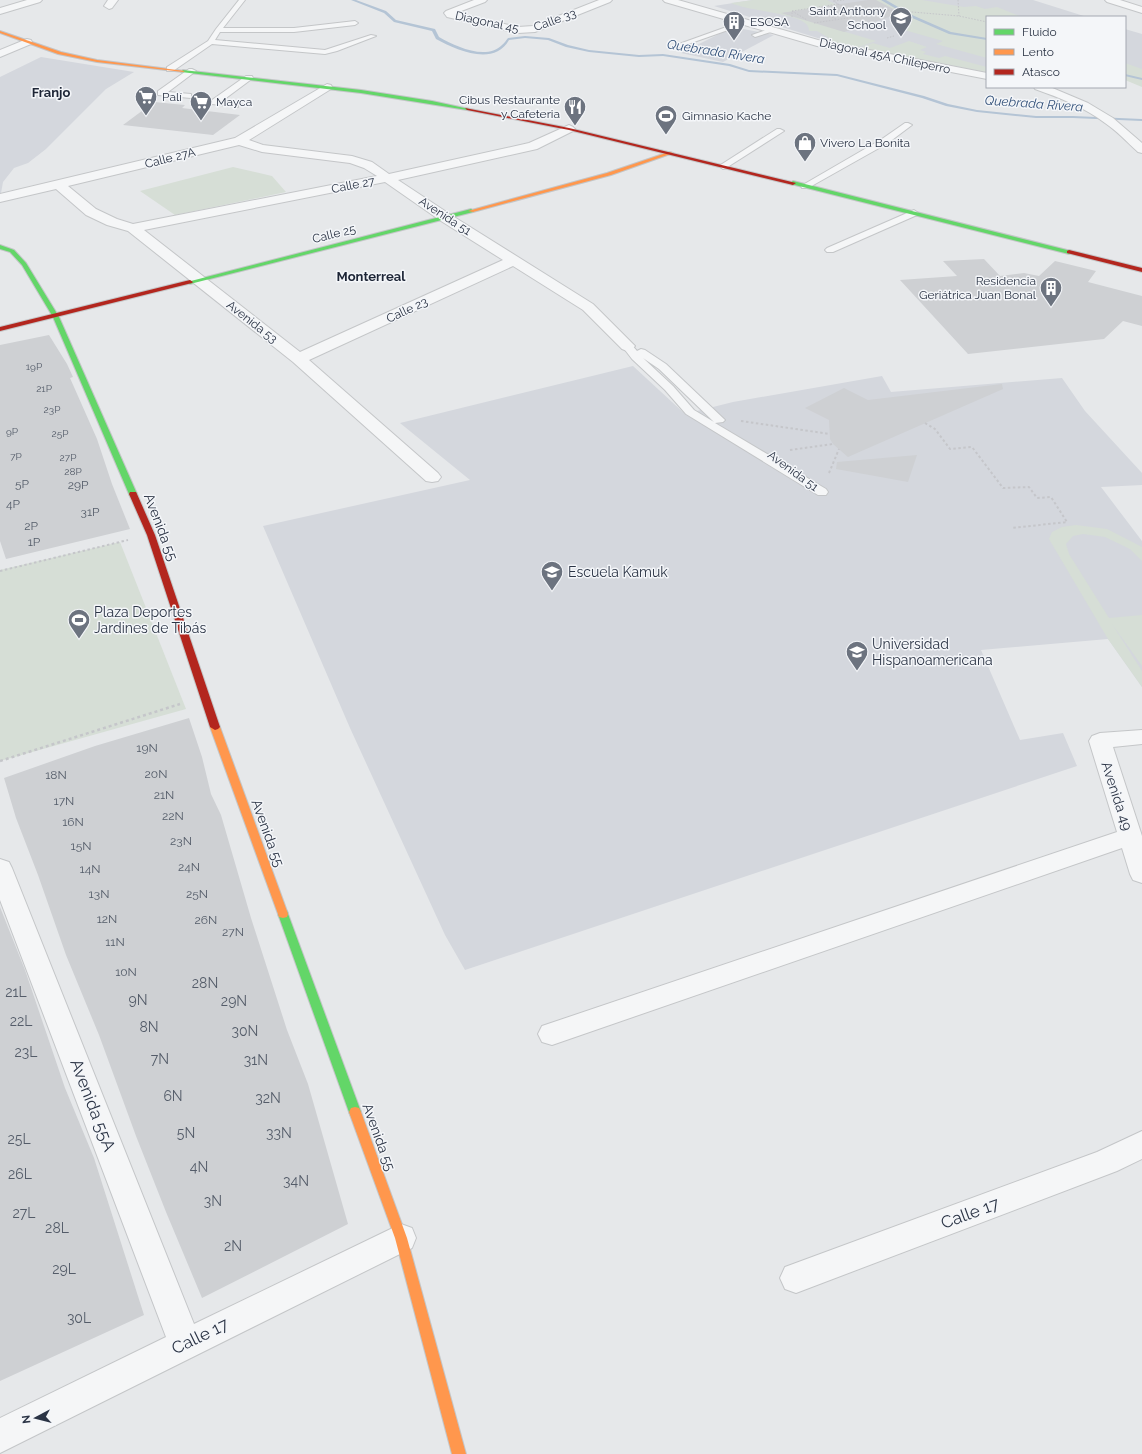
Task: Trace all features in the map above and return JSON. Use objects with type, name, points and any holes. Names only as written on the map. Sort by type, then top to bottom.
[{"type":"street","points":[[0,1],[4,0]]},
{"type":"street","points":[[0,11],[37,0]]},
{"type":"street","name":"Diagonal 45","points":[[482,0],[449,13],[450,15],[518,30],[526,30]]},
{"type":"street","name":"Calle 33","points":[[526,30],[535,29],[607,0]]},
{"type":"street","name":"Diagonal 45A Chileperro","points":[[668,0],[824,44],[986,76]]},
{"type":"street","points":[[1110,0],[1142,10]]},
{"type":"street","points":[[0,32],[60,53],[97,61],[327,87],[439,103],[569,129],[1142,270]]},
{"type":"street","points":[[0,54],[27,42]]},
{"type":"street","name":"Calle 27A","points":[[0,198],[239,141],[327,87]]},
{"type":"street","points":[[1042,88],[1070,97],[1099,114],[1110,121],[1142,149]]},
{"type":"street","name":"Calle 27","points":[[133,228],[388,178],[533,146],[569,129]]},
{"type":"street","name":"Avenida 51","points":[[239,141],[262,148],[352,160],[368,165],[446,218],[588,307],[627,346]]},
{"type":"street","name":"Calle 25","points":[[0,330],[446,218],[610,174],[671,153]]},
{"type":"street","name":"Avenida 53","points":[[59,185],[90,212],[112,222],[133,228],[299,359],[432,477]]},
{"type":"street","name":"Avenida 55","points":[[0,247],[12,251],[24,264],[56,317],[151,535],[204,696],[400,1238],[458,1454]]},
{"type":"street","name":"Calle 23","points":[[299,359],[515,260]]},
{"type":"street","name":"Avenida 49","points":[[1142,737],[1100,741],[1142,874]]},
{"type":"street","points":[[552,1034],[1130,836]]},
{"type":"street","name":"Avenida 55A","points":[[0,868],[185,1343]]},
{"type":"street","name":"Calle 17","points":[[796,1278],[1107,1162],[1142,1144]]},
{"type":"street","name":"Calle 17","points":[[0,1436],[185,1343],[400,1238]]},
{"type":"lane","points":[[170,69],[212,42],[218,30],[242,0]]},
{"type":"lane","points":[[672,48],[746,22]]},
{"type":"lane","points":[[218,30],[294,30],[355,23]]},
{"type":"lane","points":[[755,35],[772,30]]},
{"type":"lane","points":[[212,42],[325,52],[335,50],[373,36]]},
{"type":"lane","points":[[188,96],[161,93],[192,71]]},
{"type":"lane","points":[[235,105],[216,102],[249,78]]},
{"type":"lane","points":[[805,186],[885,141],[908,125]]},
{"type":"lane","points":[[723,166],[780,131]]},
{"type":"lane","points":[[830,250],[914,213]]},
{"type":"lane","name":"Avenida 51","points":[[627,346],[649,357],[673,377],[715,417],[772,455],[822,492]]},
{"type":"lane","name":"Avenida 51","points":[[627,346],[690,412],[822,492]]},
{"type":"lane","points":[[659,380],[673,377]]},
{"type":"path","points":[[833,1],[844,0]]},
{"type":"path","points":[[958,0],[959,16]]},
{"type":"path","points":[[833,1],[858,14],[859,16]]},
{"type":"path","points":[[792,17],[792,11],[838,4]]},
{"type":"path","points":[[812,8],[836,20]]},
{"type":"path","points":[[810,23],[875,14],[889,10],[959,16],[986,22]]},
{"type":"path","points":[[715,417],[830,434]]},
{"type":"path","points":[[925,423],[935,429],[950,449],[972,447],[1003,488],[1029,486],[1037,498],[1051,497],[1067,522],[1012,528]]},
{"type":"path","points":[[772,455],[778,452],[833,444]]},
{"type":"path","points":[[822,492],[839,449]]},
{"type":"path","points":[[0,570],[151,535]]},
{"type":"path","points":[[0,761],[204,696]]},
{"type":"shaded area","name":"Saint Anthony School","points":[[753,0],[1033,0],[1084,16],[986,16],[986,72],[824,40],[714,6]]},
{"type":"shaded area","points":[[753,0],[827,0],[837,5],[839,30],[876,41],[856,48],[824,40],[829,38],[817,31],[809,31],[807,25],[799,20],[781,14],[739,6],[731,3]]},
{"type":"shaded area","points":[[876,0],[922,0],[964,7],[976,6],[985,9],[997,7],[1020,16],[986,16],[986,58],[936,44],[943,41],[894,27],[899,25],[893,16],[900,13],[893,9],[863,13]]},
{"type":"shaded area","points":[[733,27],[774,35],[723,62],[681,53]]},
{"type":"shaded area","points":[[1126,29],[1142,34],[1142,79],[1126,75]]},
{"type":"shaded area","points":[[909,41],[927,47],[920,50],[926,52],[923,54],[939,58],[945,56],[986,67],[986,72],[859,48],[873,43],[890,48]]},
{"type":"shaded area","points":[[41,57],[134,72],[106,89],[46,149],[28,163],[14,168],[3,182],[0,193],[0,77]]},
{"type":"shaded area","points":[[1126,63],[1142,69],[1142,87],[1126,80]]},
{"type":"shaded area","points":[[233,167],[272,176],[286,192],[175,215],[140,191]]},
{"type":"shaded area","name":"Universidad Hispanoamericana","points":[[633,366],[685,414],[733,402],[882,376],[891,392],[1062,378],[1085,411],[1142,473],[1142,485],[1101,487],[1142,541],[1142,687],[1108,639],[981,650],[1020,740],[1063,733],[1077,766],[465,970],[445,935],[350,728],[263,526],[470,480],[400,423]]},
{"type":"shaded area","points":[[1076,525],[1107,529],[1142,547],[1142,561],[1130,549],[1105,537],[1083,534],[1073,536],[1066,544],[1069,554],[1109,618],[1142,615],[1142,666],[1112,624],[1142,671],[1142,687],[1108,639],[1049,539],[1052,532],[1062,527]]},
{"type":"shaded area","name":"Plaza Deportes Jardines de Tibás","points":[[120,542],[186,709],[0,761],[0,570]]},
{"type":"building","points":[[876,0],[901,13],[844,32],[781,13]]},
{"type":"building","points":[[154,102],[185,105],[182,108],[240,115],[213,135],[123,125]]},
{"type":"building","name":"Residencia Geriátrica Juan Bonal","points":[[984,259],[1000,276],[1024,273],[1039,276],[1055,261],[1096,271],[1088,282],[1142,296],[1142,326],[1123,321],[1104,339],[968,354],[900,280],[957,276],[943,261]]},
{"type":"building","points":[[49,335],[67,364],[73,377],[70,378],[97,439],[112,484],[130,529],[6,559],[0,541],[0,345]]},
{"type":"building","points":[[1002,384],[1003,389],[848,457],[833,444],[830,439],[829,420],[805,408],[844,388],[868,400]]},
{"type":"building","points":[[917,455],[908,482],[836,469],[837,462]]},
{"type":"building","points":[[189,718],[202,757],[211,794],[221,815],[251,918],[287,1030],[308,1084],[348,1224],[202,1298],[166,1212],[99,1035],[66,955],[16,818],[4,778],[95,746]]},
{"type":"building","points":[[0,907],[25,970],[65,1088],[94,1158],[144,1315],[0,1381]]},
{"type":"waterway","name":"Quebrada Rivera","points":[[353,0],[385,12],[395,21],[434,30],[437,38],[454,47],[479,53],[493,52],[504,46],[508,39],[525,37],[549,39],[567,46],[589,51],[639,56],[663,55],[730,65],[749,71],[837,75],[923,97],[947,105],[977,111],[1036,117],[1142,120]]},
{"type":"waterway","points":[[883,0],[911,16],[950,33],[986,39]]},
{"type":"waterway","points":[[1126,75],[1142,79]]},
{"type":"traffic: fast","points":[[183,71],[361,91],[467,109]]},
{"type":"traffic: fast","points":[[793,183],[1069,252]]},
{"type":"traffic: fast","points":[[190,282],[471,211]]},
{"type":"traffic: fast","points":[[0,247],[12,251],[24,264],[56,317],[133,494]]},
{"type":"traffic: fast","points":[[283,914],[355,1112]]},
{"type":"traffic: slow","points":[[0,32],[60,53],[97,61],[183,71]]},
{"type":"traffic: slow","points":[[471,211],[609,174],[671,153]]},
{"type":"traffic: slow","points":[[215,727],[283,914]]},
{"type":"traffic: slow","points":[[355,1112],[401,1238],[459,1454]]},
{"type":"traffic: jam","points":[[467,109],[569,129],[793,183]]},
{"type":"traffic: jam","points":[[1069,252],[1142,270]]},
{"type":"traffic: jam","points":[[0,329],[190,282]]},
{"type":"traffic: jam","points":[[133,494],[151,535],[215,727]]},
{"type":"place","name":"Saint Anthony School","points":[[901,38]]},
{"type":"place","name":"ESOSA","points":[[734,42]]},
{"type":"place","name":"Palí","points":[[146,116]]},
{"type":"place","name":"Mayca","points":[[201,122]]},
{"type":"place","name":"Cibus Restaurante y Cafeteria","points":[[575,126]]},
{"type":"place","name":"Gimnasio Kache","points":[[666,136]]},
{"type":"place","name":"Vivero La Bonita","points":[[805,162]]},
{"type":"place","name":"Residencia Geriátrica Juan Bonal","points":[[1051,308]]},
{"type":"place","name":"Escuela Kamuk","points":[[552,592]]},
{"type":"place","name":"Plaza Deportes Jardines de Tibás","points":[[79,640]]},
{"type":"place","name":"Universidad Hispanoamericana","points":[[857,672]]},
{"type":"district","name":"Franjo","points":[[51,92]]},
{"type":"district","name":"Monterreal","points":[[371,276]]}]
